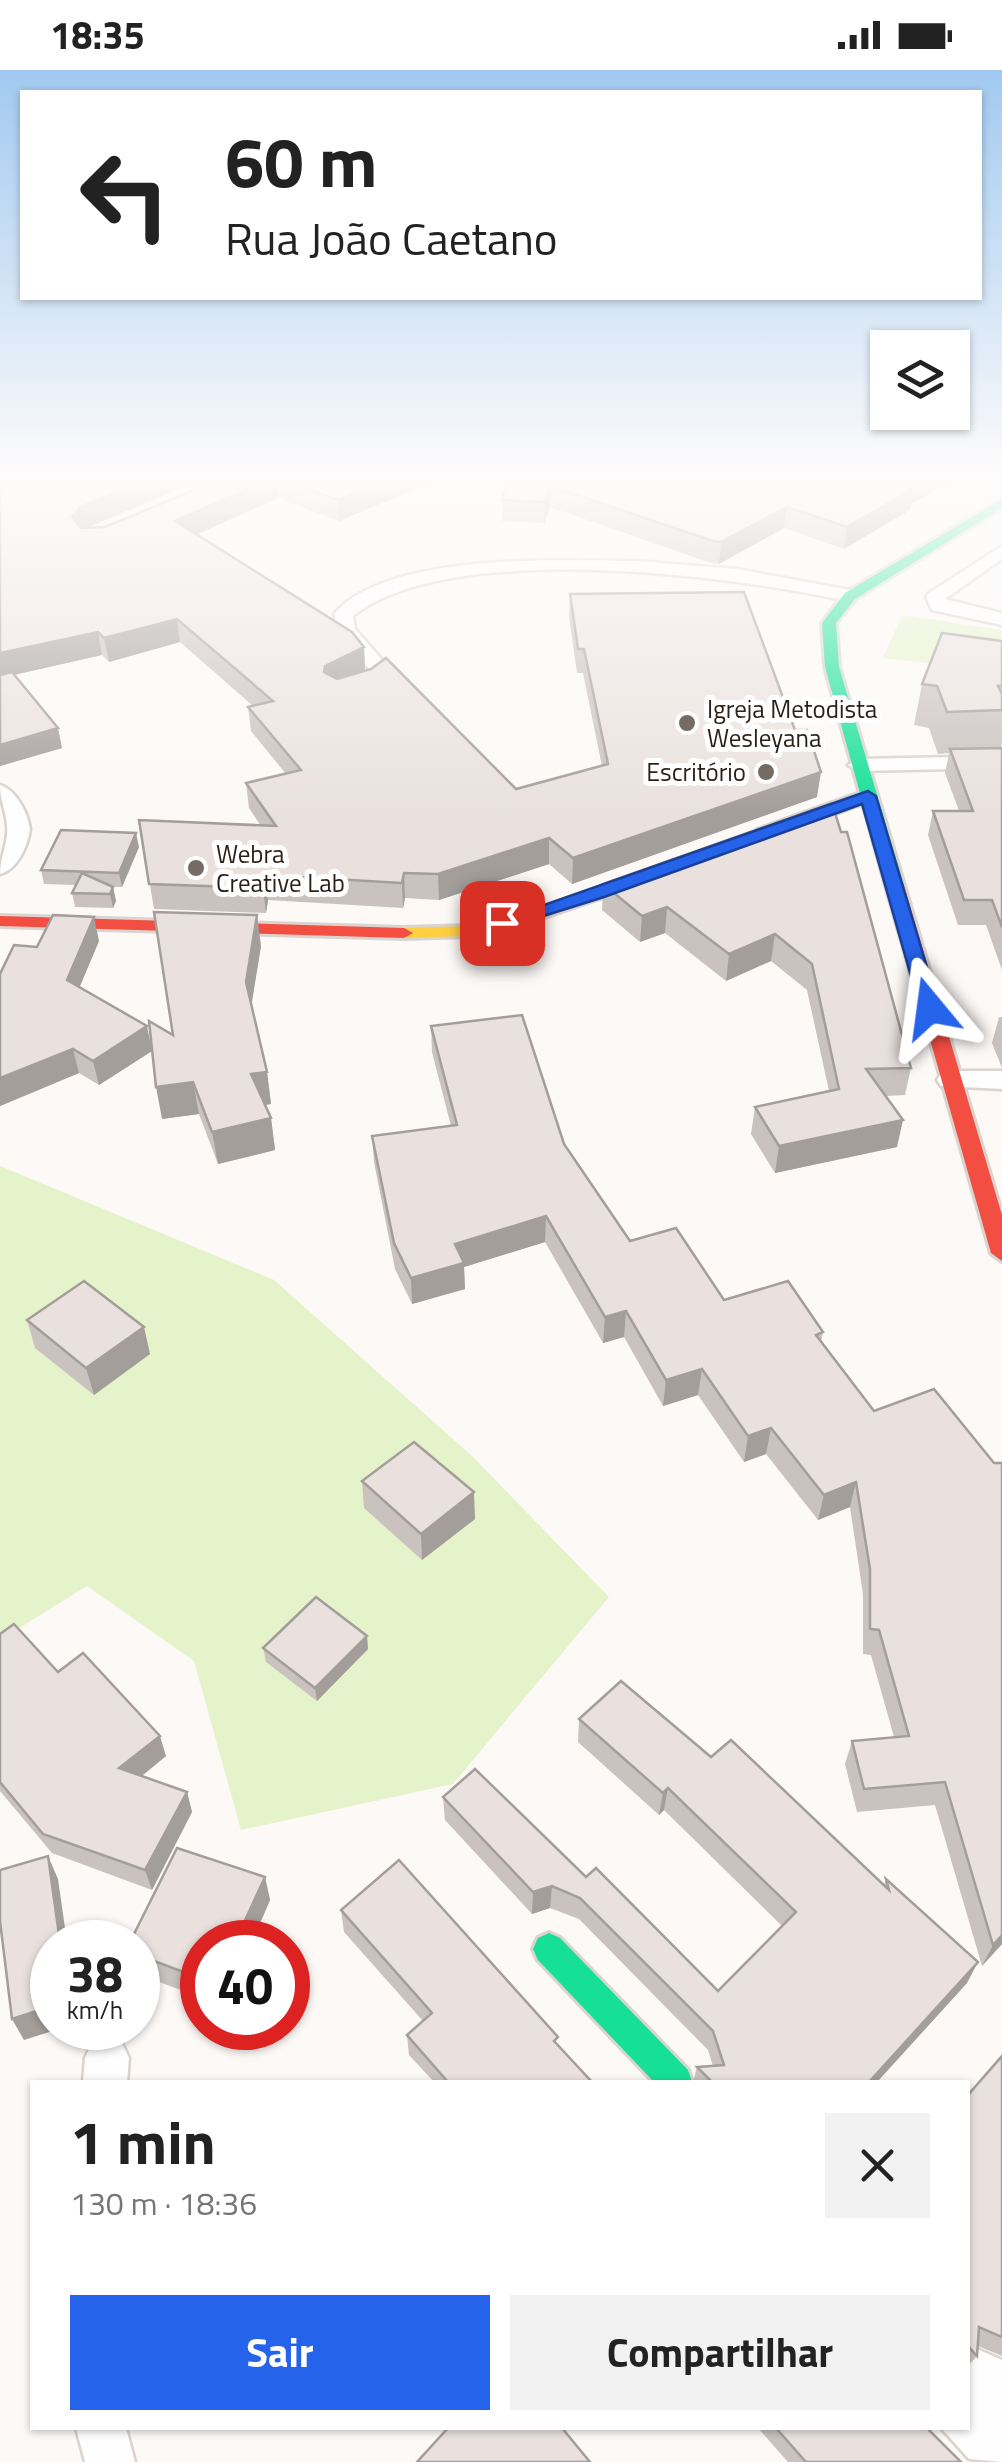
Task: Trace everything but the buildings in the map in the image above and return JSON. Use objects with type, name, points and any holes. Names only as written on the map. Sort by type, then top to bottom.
[{"type":"street","points":[[859,591],[850,596],[829,623],[832,667],[1002,1253]]},
{"type":"street","points":[[740,842],[868,796]]},
{"type":"street","points":[[0,922],[388,934],[469,932],[536,915],[703,856]]},
{"type":"street","points":[[549,1949],[674,2080]]},
{"type":"street","points":[[970,2392],[1002,2426]]},
{"type":"lane","points":[[338,693],[370,682],[380,670],[346,630],[343,614],[353,598],[371,591]]},
{"type":"lane","points":[[821,591],[850,596]]},
{"type":"lane","points":[[944,591],[935,597],[939,606],[1002,619]]},
{"type":"lane","points":[[859,765],[1002,762]]},
{"type":"lane","points":[[0,792],[18,814],[20,836],[0,866]]},
{"type":"lane","points":[[950,1080],[1002,1080]]},
{"type":"lane","points":[[102,2430],[110,2462]]},
{"type":"green space","points":[[902,615],[1002,630],[1002,672],[883,658]]},
{"type":"green space","points":[[0,1166],[274,1280],[472,1456],[609,1597],[453,1784],[241,1830],[194,1661],[87,1586],[0,1640]]},
{"type":"traffic: fast","points":[[859,591],[829,623],[832,667],[894,882]]},
{"type":"traffic: fast","points":[[763,834],[868,796]]},
{"type":"traffic: fast","points":[[549,1949],[674,2080]]},
{"type":"traffic: slow","points":[[404,933],[469,931],[536,915],[673,867]]},
{"type":"traffic: jam","points":[[894,882],[1002,1253]]},
{"type":"traffic: jam","points":[[0,921],[404,933]]},
{"type":"place","name":"Igreja Metodista Wesleyana","points":[[687,723]]},
{"type":"place","name":"Escritório","points":[[766,772]]},
{"type":"place","name":"Webra Creative Lab","points":[[196,868]]},
{"type":"route","points":[[502,923],[598,894],[868,796],[930,1008]]}]
